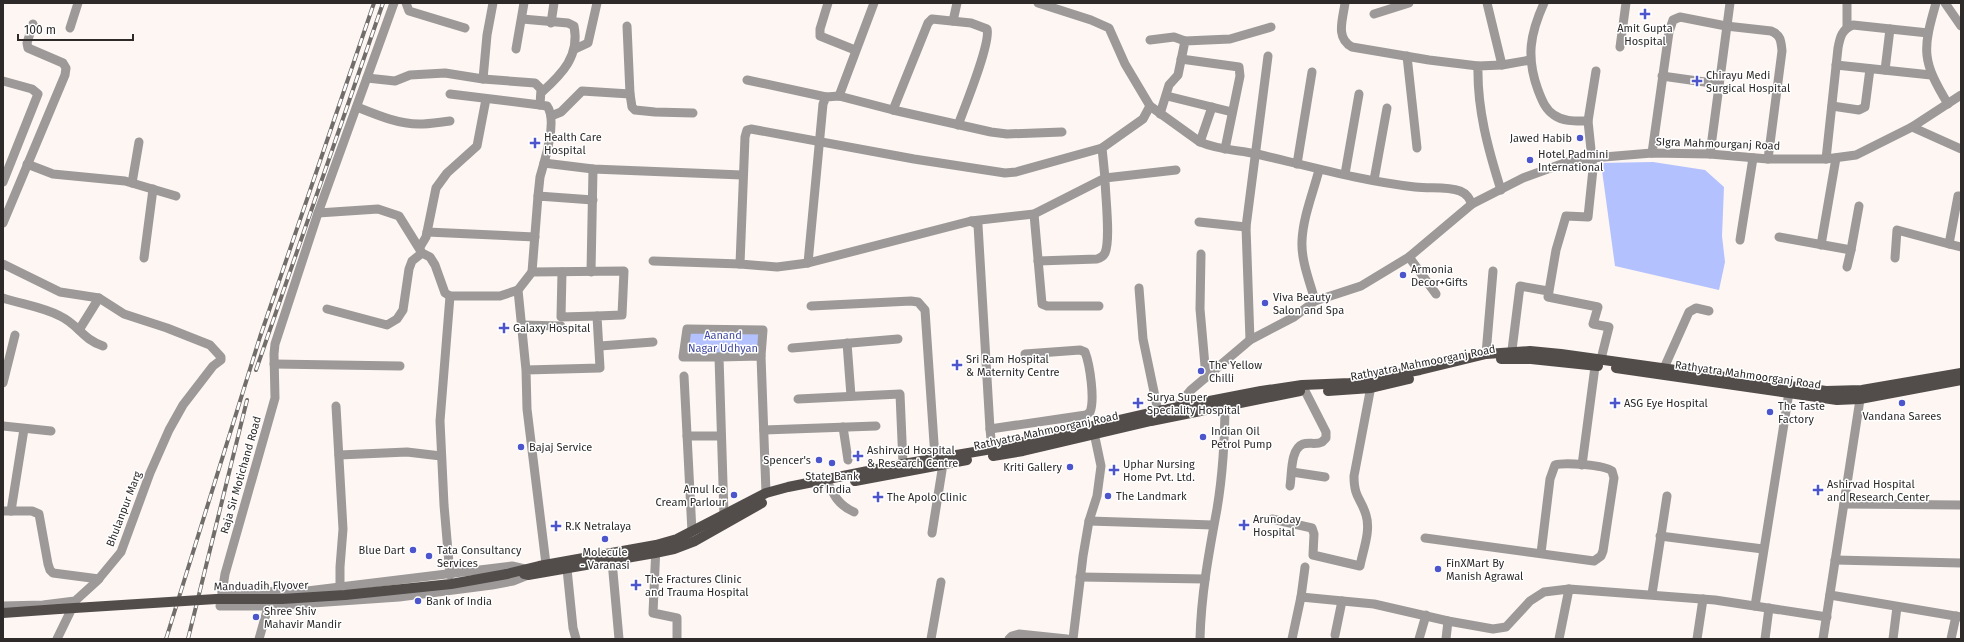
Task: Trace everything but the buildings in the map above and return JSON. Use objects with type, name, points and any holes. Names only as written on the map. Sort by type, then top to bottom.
[{"type":"main road","name":"Rathyatra Mahmoorganj Road","points":[[524,572],[567,568],[612,561],[655,549],[695,541],[769,499],[827,482],[893,475],[939,461],[1023,450],[1093,430],[1225,402],[1304,388],[1350,383],[1371,384],[1530,351],[1790,390],[1861,394],[1961,380]]},
{"type":"main road","name":"Rathyatra Mahmoorganj Road","points":[[1371,384],[1486,354],[1512,355]]},
{"type":"main road","name":"Rathyatra Mahmoorganj Road","points":[[1598,361],[1664,368],[1790,390]]},
{"type":"main road","name":"Rathyatra Mahmoorganj Road","points":[[1861,394],[1961,373]]},
{"type":"main road","points":[[524,572],[546,564],[655,549],[692,532],[766,493],[827,482],[903,464],[939,461],[992,449],[1093,430],[1158,411],[1175,412]]},
{"type":"main road","name":"Manduadih Flyover","points":[[3,613],[216,599],[282,599],[345,595],[451,584],[524,572]]},
{"type":"street","points":[[70,28],[78,3]]},
{"type":"street","name":"Raja Sir Motichand Road","points":[[222,591],[276,398],[274,364],[275,344],[318,214],[394,3]]},
{"type":"street","points":[[406,3],[409,11],[465,28]]},
{"type":"street","points":[[483,79],[487,35],[493,3]]},
{"type":"street","points":[[516,50],[524,3]]},
{"type":"street","points":[[551,23],[554,3]]},
{"type":"street","points":[[575,49],[585,45],[589,40],[597,3]]},
{"type":"street","points":[[828,3],[820,29],[820,36],[855,50]]},
{"type":"street","points":[[839,96],[855,50],[874,3]]},
{"type":"street","points":[[953,21],[958,3]]},
{"type":"street","points":[[1035,3],[1091,20],[1109,28],[1129,71],[1150,106],[1200,142],[1208,146],[1256,154],[1319,170],[1374,180],[1415,187],[1461,191],[1468,196],[1472,204]]},
{"type":"street","points":[[1346,3],[1340,32],[1346,44],[1352,47],[1478,66],[1502,65],[1530,60]]},
{"type":"street","points":[[1374,14],[1409,3]]},
{"type":"street","points":[[1487,3],[1502,65]]},
{"type":"street","points":[[1544,3],[1533,31],[1530,60],[1536,83],[1546,108],[1555,116],[1565,120],[1588,121]]},
{"type":"street","points":[[1620,48],[1626,3]]},
{"type":"street","points":[[1710,154],[1730,3]]},
{"type":"street","points":[[1821,245],[1831,158],[1832,106],[1836,65],[1840,40],[1847,28],[1847,3]]},
{"type":"street","points":[[1936,3],[1928,33],[1926,55],[1932,75],[1948,104]]},
{"type":"street","points":[[1945,3],[1961,26]]},
{"type":"street","points":[[1652,153],[1662,76],[1671,26],[1676,18],[1777,33],[1780,38],[1782,51],[1768,159]]},
{"type":"street","points":[[522,19],[574,26],[575,49],[562,74],[542,92]]},
{"type":"street","points":[[893,110],[928,22],[932,19],[953,21],[984,28],[988,32],[976,76],[958,125]]},
{"type":"street","points":[[3,223],[65,75],[66,68],[63,63],[28,48],[27,43],[33,24]]},
{"type":"street","points":[[1847,28],[1854,25],[1928,33]]},
{"type":"street","points":[[627,26],[630,104],[635,110],[693,113]]},
{"type":"street","points":[[1150,40],[1174,37],[1185,41],[1230,39],[1271,27]]},
{"type":"street","points":[[1885,70],[1890,29]]},
{"type":"street","points":[[1160,114],[1167,96],[1169,85],[1178,75],[1185,41]]},
{"type":"street","points":[[1250,340],[1246,227],[1268,56]]},
{"type":"street","points":[[1407,56],[1417,148]]},
{"type":"street","points":[[1181,59],[1239,68],[1240,76],[1225,148]]},
{"type":"street","points":[[1836,65],[1932,75]]},
{"type":"street","points":[[1478,66],[1478,87],[1484,129],[1501,190]]},
{"type":"street","points":[[1832,106],[1859,110],[1865,107],[1870,68]]},
{"type":"street","points":[[1582,465],[1598,361],[1609,327],[1593,324],[1598,307],[1548,297],[1548,291],[1566,216],[1588,217],[1593,183],[1588,121],[1596,71]]},
{"type":"street","points":[[1297,164],[1312,72]]},
{"type":"street","points":[[367,78],[395,81],[410,75],[445,73],[483,79],[531,82],[540,86],[542,92],[540,105]]},
{"type":"street","points":[[1662,76],[1719,84]]},
{"type":"street","points":[[747,80],[826,97],[839,96],[958,125],[1007,134],[1062,132]]},
{"type":"street","points":[[3,81],[32,89],[38,94],[3,182]]},
{"type":"street","points":[[550,116],[561,112],[582,91],[630,94]]},
{"type":"street","points":[[318,214],[362,209],[378,209],[399,216],[421,250],[430,257],[445,293],[450,296],[500,296],[518,290],[532,272],[540,176],[549,143],[550,116],[548,106],[450,94]]},
{"type":"street","points":[[1345,174],[1359,94]]},
{"type":"street","name":"SIgra Mahmourganj Road","points":[[1175,412],[1191,390],[1230,355],[1250,340],[1294,317],[1315,301],[1361,286],[1409,257],[1472,204],[1545,170],[1570,162],[1592,158],[1652,153],[1710,154],[1768,159],[1831,158],[1856,155],[1867,151],[1912,127],[1961,95]]},
{"type":"street","points":[[1167,96],[1232,112]]},
{"type":"street","points":[[808,263],[823,104],[826,97]]},
{"type":"street","points":[[327,309],[387,325],[397,319],[403,310],[408,269],[412,261],[421,250],[426,237],[436,188],[447,173],[477,146],[486,99]]},
{"type":"street","points":[[740,264],[742,175],[745,137],[747,130],[751,129],[820,140],[914,159],[1005,173],[1016,172],[1102,148],[1144,119],[1150,106]]},
{"type":"street","points":[[1200,142],[1212,106]]},
{"type":"street","points":[[357,107],[389,119],[418,124],[450,121]]},
{"type":"street","points":[[1374,180],[1387,108]]},
{"type":"street","points":[[1912,127],[1961,149]]},
{"type":"street","points":[[132,183],[139,142]]},
{"type":"street","points":[[1038,261],[1097,259],[1103,257],[1105,252],[1106,233],[1105,178],[1102,148]]},
{"type":"street","points":[[1740,240],[1752,158]]},
{"type":"street","points":[[544,163],[593,169],[742,175]]},
{"type":"street","points":[[27,164],[44,171],[69,176],[116,180],[132,183],[176,196]]},
{"type":"street","points":[[591,272],[593,169]]},
{"type":"street","points":[[653,261],[778,267],[808,263],[971,221],[1034,214],[1105,178],[1176,170]]},
{"type":"street","points":[[1315,301],[1305,266],[1302,242],[1304,226],[1319,170]]},
{"type":"street","points":[[144,258],[153,189]]},
{"type":"street","points":[[538,196],[592,200]]},
{"type":"street","points":[[1949,244],[1958,196],[1961,196]]},
{"type":"street","points":[[1847,267],[1859,206]]},
{"type":"street","points":[[1034,214],[1042,304],[1048,306],[1099,306]]},
{"type":"street","points":[[971,221],[978,225],[992,449]]},
{"type":"street","points":[[1199,222],[1246,227]]},
{"type":"street","points":[[1896,258],[1897,230],[1961,247]]},
{"type":"street","points":[[427,232],[535,237]]},
{"type":"street","points":[[1779,237],[1850,250]]},
{"type":"street","points":[[1201,254],[1200,309],[1206,378]]},
{"type":"street","points":[[1409,257],[1436,294]]},
{"type":"street","points":[[3,264],[60,292],[99,298],[79,330]]},
{"type":"street","points":[[532,272],[624,271],[622,315],[561,317],[562,272]]},
{"type":"street","points":[[1486,354],[1493,271]]},
{"type":"street","points":[[1512,355],[1520,286],[1548,291]]},
{"type":"street","points":[[1139,288],[1143,339],[1158,411]]},
{"type":"street","points":[[518,290],[526,370],[527,409],[546,564]]},
{"type":"street","points":[[450,296],[440,421],[450,575]]},
{"type":"street","points":[[3,298],[59,315],[92,342],[103,346]]},
{"type":"street","name":"Bhulanpur Marg","points":[[75,601],[99,579],[121,552],[150,473],[183,405],[213,366],[221,360],[221,356],[210,345],[167,328],[124,314],[99,298]]},
{"type":"street","points":[[811,306],[911,301],[918,302],[925,310],[939,461],[932,533]]},
{"type":"street","points":[[1664,368],[1689,312],[1696,308],[1709,311]]},
{"type":"street","points":[[526,370],[600,368],[600,346],[597,316]]},
{"type":"street","points":[[522,325],[560,326]]},
{"type":"street","points":[[761,356],[683,358],[686,329],[763,330],[761,356],[766,493]]},
{"type":"street","points":[[3,383],[15,335]]},
{"type":"street","points":[[792,348],[898,339]]},
{"type":"street","points":[[600,346],[653,342]]},
{"type":"street","points":[[847,343],[851,396]]},
{"type":"street","points":[[990,429],[1086,415],[1090,412],[1092,404],[1088,360],[1085,352],[1080,350],[1025,354]]},
{"type":"street","points":[[719,356],[724,515]]},
{"type":"street","points":[[274,364],[400,366]]},
{"type":"street","points":[[684,376],[692,532]]},
{"type":"street","points":[[1272,519],[1312,528],[1314,534],[1313,555],[1360,566],[1367,525],[1366,516],[1354,489],[1354,476],[1371,384]]},
{"type":"street","points":[[1290,486],[1297,449],[1303,444],[1317,444],[1326,438],[1326,432],[1304,388]]},
{"type":"street","points":[[1755,606],[1763,549],[1790,390]]},
{"type":"street","points":[[798,398],[900,394],[903,464]]},
{"type":"street","points":[[1823,639],[1861,394]]},
{"type":"street","points":[[1200,639],[1205,579],[1225,436],[1225,402]]},
{"type":"street","points":[[336,406],[343,529],[340,588]]},
{"type":"street","points":[[3,426],[51,431]]},
{"type":"street","points":[[764,430],[876,426]]},
{"type":"street","points":[[843,427],[848,460]]},
{"type":"street","points":[[24,429],[7,511],[32,511],[39,514],[48,564],[53,573],[99,579]]},
{"type":"street","points":[[1073,639],[1080,577],[1089,521],[1097,496],[1101,466],[1093,430]]},
{"type":"street","points":[[687,436],[721,436]]},
{"type":"street","points":[[339,455],[407,452],[442,456]]},
{"type":"street","points":[[1425,538],[1594,560],[1601,556],[1613,473],[1610,469],[1560,463],[1553,469],[1541,553]]},
{"type":"street","points":[[1292,472],[1325,477]]},
{"type":"street","points":[[827,482],[837,500],[844,507],[854,512]]},
{"type":"street","points":[[1652,594],[1667,496]]},
{"type":"street","points":[[1844,504],[1961,505]]},
{"type":"street","points":[[1089,521],[1213,525]]},
{"type":"street","points":[[1660,536],[1763,549]]},
{"type":"street","points":[[655,549],[653,613],[677,618],[677,639]]},
{"type":"street","points":[[1835,560],[1961,563]]},
{"type":"street","points":[[612,561],[619,639]]},
{"type":"street","points":[[512,566],[524,572],[513,581],[434,593],[399,597],[269,606],[221,607],[222,591],[299,592],[450,575],[512,566]]},
{"type":"street","points":[[1292,639],[1301,596],[1305,567]]},
{"type":"street","points":[[567,568],[573,628],[576,639]]},
{"type":"street","points":[[1080,577],[1205,579]]},
{"type":"street","points":[[931,639],[941,582]]},
{"type":"street","points":[[1559,639],[1569,589]]},
{"type":"street","points":[[1301,596],[1374,604],[1448,621],[1485,628],[1500,629],[1506,627],[1530,601],[1544,592],[1569,589],[1703,599],[1827,617]]},
{"type":"street","points":[[259,639],[272,592]]},
{"type":"street","points":[[1830,595],[1959,617],[1951,639]]},
{"type":"street","points":[[1697,639],[1703,599]]},
{"type":"street","points":[[3,606],[43,605],[75,601]]},
{"type":"street","points":[[57,639],[75,601]]},
{"type":"street","points":[[1335,635],[1342,601]]},
{"type":"street","points":[[1894,639],[1897,606]]},
{"type":"street","points":[[1765,639],[1769,608]]},
{"type":"street","points":[[1419,639],[1426,615]]},
{"type":"street","points":[[1446,639],[1448,621]]},
{"type":"street","points":[[1009,639],[1012,636],[1019,634],[1067,639]]},
{"type":"green space","points":[[1653,162],[1705,170],[1724,187],[1722,236],[1725,262],[1719,290],[1615,266],[1601,163]]},
{"type":"green space","name":"Aanand Nagar Udhyan","points":[[689,329],[759,330],[758,353],[684,354]]},
{"type":"railway","points":[[166,639],[260,337],[374,3]]},
{"type":"railway","points":[[256,370],[383,3]]},
{"type":"railway","points":[[188,639],[247,400]]},
{"type":"place","name":"Amit Gupta Hospital","points":[[1645,14]]},
{"type":"place","name":"Chirayu Medi Surgical Hospital","points":[[1697,81]]},
{"type":"place","name":"Jawed Habib","points":[[1580,138]]},
{"type":"place","name":"Health Care Hospital","points":[[535,143]]},
{"type":"place","name":"Hotel Padmini International","points":[[1530,160]]},
{"type":"place","name":"Armonia Decor+Gifts","points":[[1403,275]]},
{"type":"place","name":"Viva Beauty Salon and Spa","points":[[1265,303]]},
{"type":"place","name":"Galaxy Hospital","points":[[504,328]]},
{"type":"place","name":"Sri Ram Hospital & Maternity Centre","points":[[957,365]]},
{"type":"place","name":"The Yellow Chilli","points":[[1201,371]]},
{"type":"place","name":"Surya Super Speciality Hospital","points":[[1138,403]]},
{"type":"place","name":"ASG Eye Hospital","points":[[1615,403]]},
{"type":"place","name":"Vandana Sarees","points":[[1902,403]]},
{"type":"place","name":"The Taste Factory","points":[[1770,412]]},
{"type":"place","name":"Indian Oil Petrol Pump","points":[[1203,437]]},
{"type":"place","name":"Bajaj Service","points":[[521,447]]},
{"type":"place","name":"Ashirvad Hospital & Research Centre","points":[[858,456]]},
{"type":"place","name":"Spencer's","points":[[819,460]]},
{"type":"place","name":"State Bank of India","points":[[832,463]]},
{"type":"place","name":"Kriti Gallery","points":[[1070,467]]},
{"type":"place","name":"Uphar Nursing Home Pvt. Ltd.","points":[[1114,470]]},
{"type":"place","name":"Ashirvad Hospital and Research Center","points":[[1818,490]]},
{"type":"place","name":"Amul Ice Cream Parlour","points":[[734,495]]},
{"type":"place","name":"The Landmark","points":[[1108,496]]},
{"type":"place","name":"The Apolo Clinic","points":[[878,497]]},
{"type":"place","name":"Arunoday Hospital","points":[[1244,525]]},
{"type":"place","name":"R.K Netralaya","points":[[556,526]]},
{"type":"place","name":"Molecule - Varanasi","points":[[605,539]]},
{"type":"place","name":"Blue Dart","points":[[413,550]]},
{"type":"place","name":"Tata Consultancy Services","points":[[429,556]]},
{"type":"place","name":"FinXMart By Manish Agrawal","points":[[1438,569]]},
{"type":"place","name":"The Fractures Clinic and Trauma Hospital","points":[[636,585]]},
{"type":"place","name":"Bank of India","points":[[418,601]]},
{"type":"place","name":"Shree Shiv Mahavir Mandir","points":[[256,617]]}]
